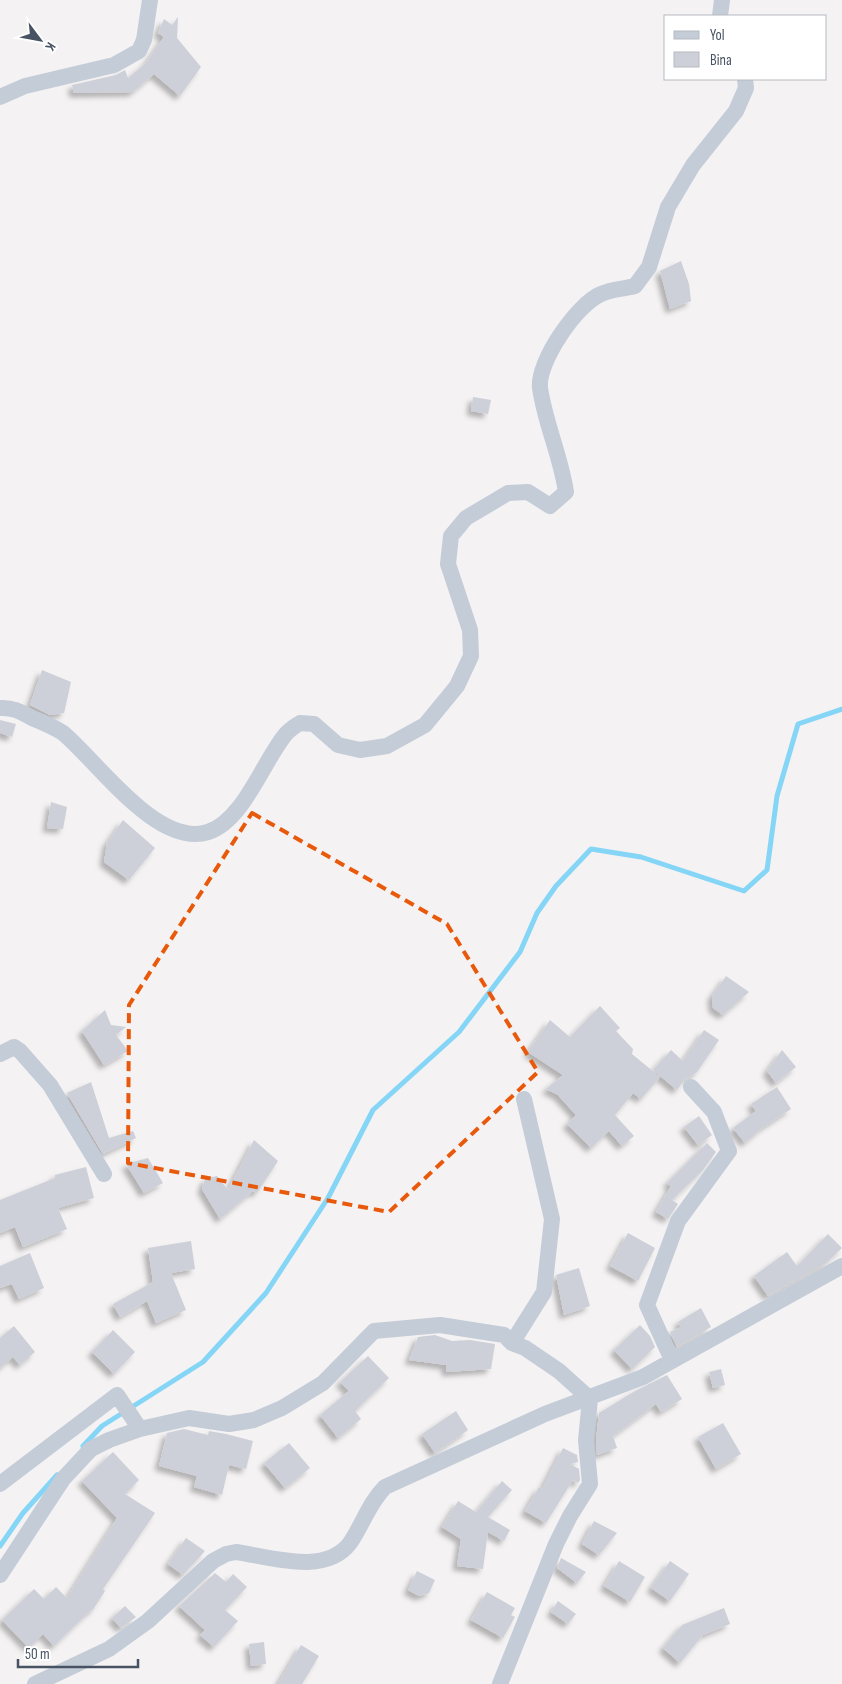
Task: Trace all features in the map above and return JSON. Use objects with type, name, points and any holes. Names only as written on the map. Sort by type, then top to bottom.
[{"type":"street","points":[[0,97],[25,86],[114,65],[139,51],[144,40],[150,0]]},
{"type":"street","points":[[720,15],[722,0]]},
{"type":"street","points":[[0,708],[11,708],[62,733],[95,767],[154,819],[180,832],[196,834],[210,832],[233,816],[286,734],[300,722],[314,724],[338,745],[360,750],[387,746],[425,725],[457,686],[472,656],[470,630],[448,564],[452,536],[466,518],[508,493],[528,492],[550,506],[566,492],[563,473],[540,386],[545,366],[554,345],[576,315],[600,294],[635,286],[649,267],[668,207],[693,165],[736,111],[746,88],[745,80]]},
{"type":"street","points":[[0,1054],[14,1047],[44,1078],[104,1174]]},
{"type":"street","points":[[672,1360],[647,1305],[678,1220],[729,1151],[714,1112],[691,1087]]},
{"type":"street","points":[[512,1343],[544,1292],[552,1219],[524,1099]]},
{"type":"street","points":[[35,1684],[109,1649],[148,1621],[201,1570],[226,1554],[236,1552],[312,1563],[328,1560],[349,1544],[370,1506],[385,1487],[545,1414],[590,1399],[643,1377],[842,1266]]},
{"type":"street","points":[[0,1575],[63,1478],[91,1449],[140,1429],[189,1418],[229,1424],[254,1420],[282,1408],[323,1382],[374,1331],[440,1325],[504,1335],[512,1343],[525,1348],[560,1371],[590,1399]]},
{"type":"street","points":[[0,1484],[117,1395],[140,1429]]},
{"type":"street","points":[[500,1684],[556,1544],[570,1516],[590,1484],[586,1440],[590,1399]]},
{"type":"highlighted area","points":[[252,813],[447,924],[538,1072],[389,1212],[128,1163],[129,1005]]},
{"type":"building","points":[[178,17],[177,38],[201,67],[180,96],[154,74],[133,92],[74,93],[72,85],[116,75],[125,70],[128,78],[146,63],[164,37],[158,33],[164,19],[172,25]]},
{"type":"building","points":[[681,261],[689,284],[691,301],[670,309],[660,271]]},
{"type":"building","points":[[473,397],[491,400],[488,414],[471,411]]},
{"type":"building","points":[[42,670],[71,682],[64,713],[50,715],[30,705]]},
{"type":"building","points":[[0,720],[16,724],[12,737],[0,733]]},
{"type":"building","points":[[51,802],[67,807],[63,829],[47,828]]},
{"type":"building","points":[[123,820],[155,848],[129,880],[104,862],[107,843]]},
{"type":"building","points":[[726,976],[749,992],[723,1015],[713,1008],[712,996]]},
{"type":"building","points":[[600,1006],[620,1028],[616,1031],[633,1049],[632,1054],[660,1077],[641,1099],[633,1093],[615,1115],[634,1136],[622,1146],[609,1131],[591,1148],[567,1124],[576,1115],[558,1095],[546,1089],[563,1075],[528,1052],[550,1020],[570,1037]]},
{"type":"building","points":[[105,1010],[111,1025],[126,1027],[116,1035],[128,1051],[104,1065],[82,1031]]},
{"type":"building","points":[[704,1030],[719,1040],[697,1072],[684,1080],[677,1090],[653,1070],[671,1050],[683,1061]]},
{"type":"building","points":[[782,1050],[796,1067],[776,1083],[767,1071]]},
{"type":"building","points":[[91,1082],[109,1138],[133,1131],[136,1138],[103,1154],[67,1093]]},
{"type":"building","points":[[777,1087],[791,1109],[762,1128],[745,1143],[733,1128],[756,1111],[751,1104]]},
{"type":"building","points":[[699,1116],[712,1135],[698,1145],[684,1127]]},
{"type":"building","points":[[254,1140],[278,1161],[257,1193],[253,1191],[220,1219],[202,1189],[205,1179],[217,1176],[228,1190]]},
{"type":"building","points":[[707,1143],[716,1152],[703,1170],[672,1200],[678,1204],[668,1219],[656,1212],[671,1186],[667,1183]]},
{"type":"building","points":[[148,1158],[163,1183],[144,1193],[126,1164]]},
{"type":"building","points":[[86,1167],[94,1198],[58,1208],[67,1229],[23,1247],[15,1227],[0,1233],[0,1200],[55,1178],[55,1175]]},
{"type":"building","points":[[628,1233],[655,1248],[638,1281],[610,1266]]},
{"type":"building","points":[[828,1234],[842,1248],[826,1263],[768,1296],[754,1276],[787,1252],[797,1266]]},
{"type":"building","points":[[191,1241],[195,1269],[171,1273],[186,1310],[156,1323],[147,1301],[120,1317],[113,1304],[153,1282],[148,1248]]},
{"type":"building","points":[[30,1253],[44,1288],[19,1299],[12,1284],[0,1288],[0,1266]]},
{"type":"building","points":[[579,1268],[590,1306],[564,1315],[556,1275]]},
{"type":"building","points":[[701,1308],[711,1327],[677,1347],[670,1332],[681,1327],[678,1322]]},
{"type":"building","points":[[640,1325],[650,1336],[655,1347],[632,1369],[614,1350]]},
{"type":"building","points":[[14,1326],[35,1352],[20,1365],[13,1357],[0,1368],[0,1338]]},
{"type":"building","points":[[113,1330],[135,1352],[114,1374],[92,1352]]},
{"type":"building","points":[[435,1335],[452,1341],[470,1340],[495,1344],[491,1369],[446,1372],[446,1365],[409,1360],[418,1337]]},
{"type":"building","points":[[368,1356],[389,1378],[355,1411],[361,1419],[338,1438],[320,1415],[349,1391],[340,1382]]},
{"type":"building","points":[[721,1369],[725,1385],[713,1388],[709,1372]]},
{"type":"building","points":[[667,1375],[682,1399],[661,1412],[656,1404],[613,1436],[617,1448],[597,1455],[596,1440],[599,1413],[635,1391]]},
{"type":"building","points":[[456,1411],[468,1430],[435,1453],[422,1434]]},
{"type":"building","points":[[723,1423],[741,1454],[716,1469],[698,1437]]},
{"type":"building","points":[[184,1429],[208,1435],[209,1431],[253,1441],[246,1469],[229,1465],[222,1495],[194,1487],[197,1476],[159,1466],[167,1433]]},
{"type":"building","points":[[289,1443],[310,1468],[285,1488],[264,1463]]},
{"type":"building","points":[[563,1448],[577,1455],[578,1462],[570,1464],[579,1469],[580,1480],[578,1483],[573,1480],[546,1523],[525,1511],[539,1487],[542,1489]]},
{"type":"building","points":[[113,1452],[139,1480],[125,1494],[155,1513],[103,1589],[105,1591],[92,1611],[54,1646],[43,1634],[29,1648],[2,1620],[34,1589],[44,1599],[56,1587],[67,1598],[117,1518],[82,1481]]},
{"type":"building","points":[[502,1481],[512,1490],[488,1517],[510,1530],[504,1541],[488,1532],[483,1569],[457,1566],[461,1539],[442,1527],[458,1501],[476,1512]]},
{"type":"building","points":[[594,1521],[617,1533],[599,1555],[582,1544]]},
{"type":"building","points":[[186,1538],[205,1551],[183,1575],[168,1564]]},
{"type":"building","points":[[561,1558],[586,1572],[577,1583],[557,1568]]},
{"type":"building","points":[[619,1561],[645,1577],[630,1602],[604,1586]]},
{"type":"building","points":[[670,1561],[689,1574],[670,1601],[651,1588]]},
{"type":"building","points":[[417,1571],[435,1580],[429,1593],[419,1596],[408,1590]]},
{"type":"building","points":[[215,1573],[226,1582],[233,1574],[247,1587],[225,1610],[238,1621],[214,1647],[200,1635],[205,1630],[179,1606]]},
{"type":"building","points":[[487,1592],[515,1608],[511,1615],[515,1617],[503,1638],[471,1620]]},
{"type":"building","points":[[558,1601],[576,1614],[568,1624],[551,1612]]},
{"type":"building","points":[[125,1606],[136,1617],[121,1628],[112,1618]]},
{"type":"building","points":[[724,1608],[730,1624],[703,1635],[680,1663],[663,1648],[682,1625]]},
{"type":"building","points":[[264,1642],[266,1664],[251,1666],[249,1644]]},
{"type":"building","points":[[301,1645],[319,1656],[302,1684],[278,1684]]},
{"type":"waterway","points":[[83,1446],[102,1426],[203,1362],[266,1293],[328,1198],[373,1110],[459,1032],[520,952],[537,913],[556,886],[591,849],[641,857],[744,891],[767,870],[777,796],[798,724],[842,709]]},
{"type":"waterway","points":[[0,1546],[23,1513],[57,1475]]}]
